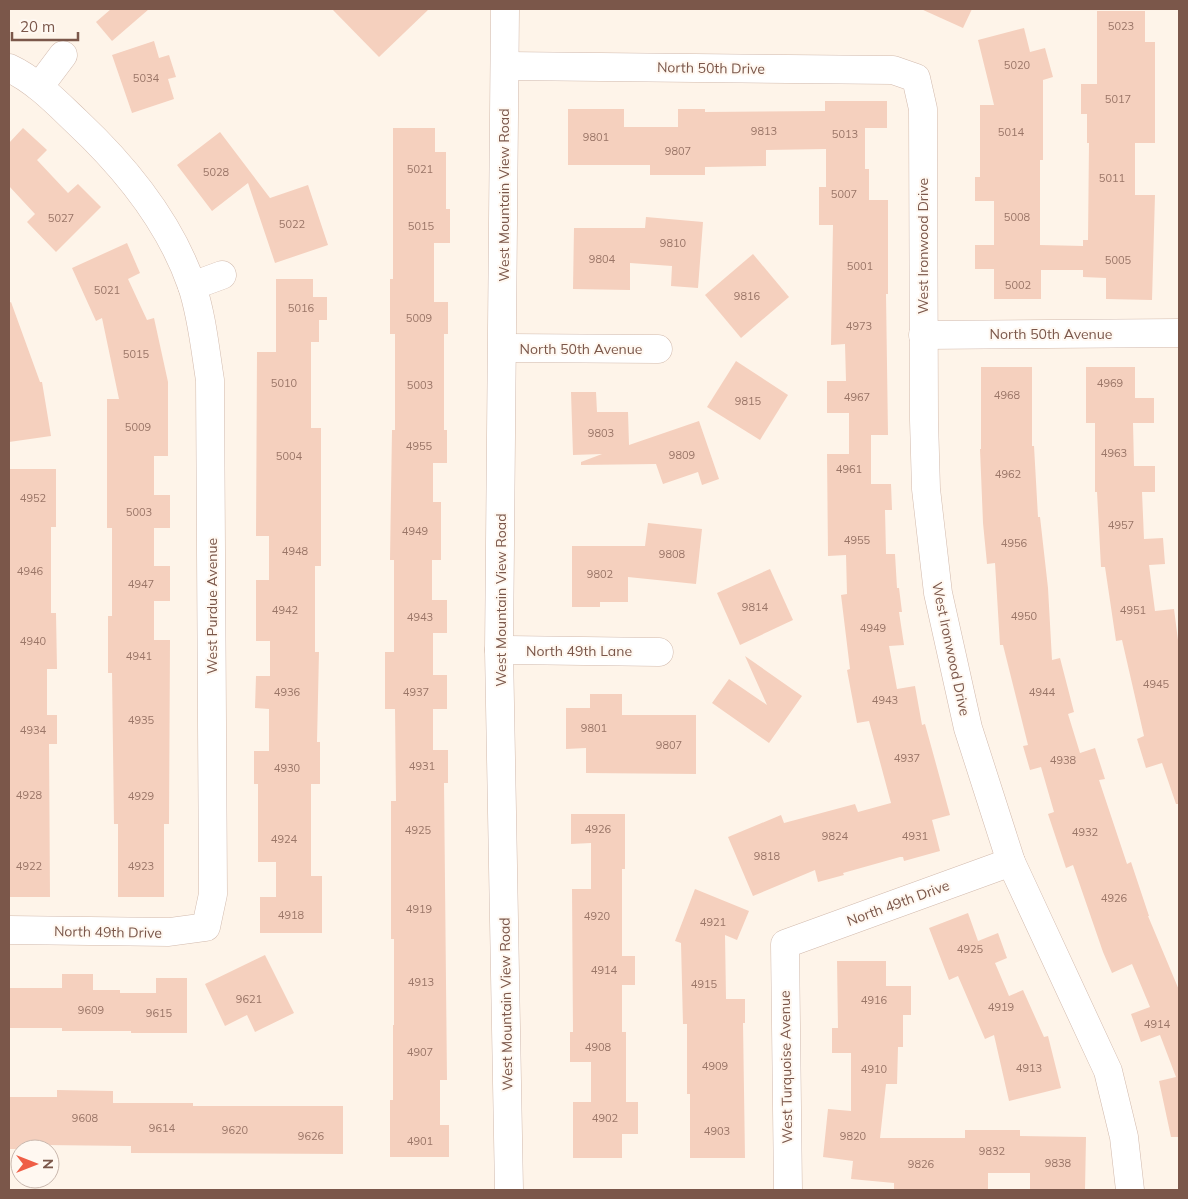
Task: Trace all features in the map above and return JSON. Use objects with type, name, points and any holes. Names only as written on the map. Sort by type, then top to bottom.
[{"type":"street","name":"West Mountain View Road","points":[[505,9],[500,650],[510,1190]]},
{"type":"street","points":[[9,68],[39,87],[63,55]]},
{"type":"street","name":"North 50th Drive","points":[[505,66],[893,70],[916,78]]},
{"type":"street","name":"West Ironwood Drive","points":[[916,78],[923,109],[923,335],[926,489],[938,593],[968,728],[1011,862],[1108,1071],[1124,1137],[1130,1190]]},
{"type":"street","name":"West Purdue Avenue","points":[[39,87],[106,148],[148,201],[173,243],[192,286],[203,331],[211,399],[213,894],[206,927]]},
{"type":"street","points":[[192,286],[222,275]]},
{"type":"street","name":"North 50th Avenue","points":[[923,335],[1179,333]]},
{"type":"street","name":"North 50th Avenue","points":[[503,348],[658,350]]},
{"type":"street","name":"North 49th Lane","points":[[500,650],[659,652]]},
{"type":"street","name":"North 49th Drive","points":[[785,944],[1011,862]]},
{"type":"street","name":"North 49th Drive","points":[[9,930],[169,932],[206,927]]},
{"type":"street","name":"West Turquoise Avenue","points":[[785,944],[788,1190]]},
{"type":"building","points":[[111,9],[149,9],[112,41],[96,22]]},
{"type":"building","points":[[332,9],[429,9],[379,57]]},
{"type":"building","points":[[921,9],[972,9],[963,28]]},
{"type":"building","points":[[1097,11],[1145,11],[1145,42],[1155,42],[1155,143],[1135,143],[1135,195],[1155,195],[1152,300],[1106,299],[1106,278],[1083,277],[1083,270],[1041,270],[1041,299],[994,299],[994,269],[975,269],[975,245],[994,245],[994,201],[975,201],[975,177],[980,177],[980,105],[994,105],[978,40],[1024,28],[1030,52],[1045,48],[1053,77],[1043,80],[1043,160],[1040,160],[1040,245],[1083,246],[1083,240],[1088,240],[1089,143],[1087,143],[1087,114],[1081,114],[1081,84],[1097,84]]},
{"type":"building","points":[[154,41],[159,58],[169,55],[176,77],[168,79],[174,99],[132,113],[112,55]]},
{"type":"building","points":[[825,101],[887,101],[887,128],[865,128],[865,169],[869,169],[869,200],[888,200],[888,294],[886,294],[888,435],[871,435],[871,484],[891,484],[892,510],[885,510],[886,554],[895,554],[897,588],[899,588],[902,612],[899,612],[904,645],[889,646],[897,689],[915,686],[922,725],[925,724],[950,815],[932,820],[940,851],[904,861],[903,857],[900,857],[818,882],[815,870],[753,896],[728,837],[781,815],[784,823],[855,804],[858,812],[891,803],[869,721],[857,723],[847,670],[850,669],[841,595],[847,594],[846,555],[828,556],[827,454],[849,454],[849,413],[827,413],[827,381],[846,381],[845,344],[831,345],[833,225],[819,225],[819,187],[826,187],[826,149],[766,150],[766,166],[705,167],[705,175],[650,175],[650,165],[568,165],[568,109],[624,109],[624,127],[678,127],[678,109],[705,109],[705,112],[825,111]]},
{"type":"building","points":[[23,128],[47,150],[37,160],[68,193],[78,184],[101,207],[56,252],[27,222],[35,214],[9,186],[9,143]]},
{"type":"building","points":[[393,128],[435,128],[435,152],[446,152],[446,209],[450,209],[450,243],[434,243],[434,302],[448,302],[448,334],[444,334],[444,430],[447,430],[447,463],[433,463],[433,502],[441,502],[441,560],[432,560],[432,600],[447,600],[447,633],[433,633],[433,675],[447,675],[447,709],[433,709],[433,750],[448,750],[448,783],[444,783],[447,1080],[440,1080],[440,1125],[449,1125],[449,1157],[390,1157],[390,1100],[393,1100],[394,1025],[394,939],[391,939],[391,801],[396,801],[395,709],[385,709],[385,652],[394,652],[394,560],[390,560],[392,430],[395,430],[395,334],[390,334],[390,279],[393,279]]},
{"type":"building","points":[[220,132],[270,198],[308,185],[328,245],[275,263],[248,183],[212,211],[177,165]]},
{"type":"building","points":[[646,217],[703,222],[698,288],[671,286],[672,266],[630,263],[630,290],[573,289],[574,228],[645,228]]},
{"type":"building","points":[[127,243],[140,273],[128,279],[147,320],[154,318],[168,382],[168,456],[154,456],[154,495],[170,495],[170,528],[154,528],[154,566],[170,566],[170,601],[154,601],[154,640],[170,640],[169,824],[164,824],[164,897],[118,897],[118,824],[114,824],[112,673],[108,673],[108,616],[112,616],[112,528],[107,528],[107,399],[119,399],[102,318],[96,321],[72,268]]},
{"type":"building","points":[[753,254],[789,297],[741,338],[705,295]]},
{"type":"building","points":[[276,279],[313,279],[313,297],[327,297],[327,320],[319,320],[319,342],[311,342],[311,428],[321,428],[321,566],[315,566],[315,652],[319,652],[317,742],[320,742],[320,784],[311,784],[311,876],[322,876],[322,933],[260,933],[260,897],[276,897],[276,862],[258,862],[258,784],[254,784],[254,751],[269,751],[269,709],[255,708],[256,676],[270,676],[270,641],[256,641],[256,580],[269,580],[269,536],[256,536],[257,352],[276,352]]},
{"type":"building","points":[[11,302],[40,382],[42,382],[51,436],[9,442],[9,303]]},
{"type":"building","points":[[736,361],[788,395],[760,440],[707,407]]},
{"type":"building","points":[[981,367],[1032,367],[1032,446],[1034,446],[1038,517],[1040,517],[1048,588],[1052,660],[1060,658],[1074,712],[1068,714],[1080,753],[1095,748],[1105,779],[1099,780],[1127,864],[1131,862],[1148,916],[1179,990],[1179,1137],[1171,1137],[1159,1081],[1176,1077],[1160,1035],[1141,1042],[1131,1014],[1150,1007],[1132,964],[1112,973],[1073,865],[1066,868],[1048,814],[1054,812],[1041,767],[1030,770],[1023,746],[1028,745],[1003,645],[1000,645],[995,563],[987,564],[983,523],[980,449]]},
{"type":"building","points":[[1086,367],[1135,367],[1135,398],[1154,398],[1154,423],[1133,423],[1134,466],[1155,466],[1155,492],[1142,492],[1144,539],[1163,538],[1165,564],[1149,565],[1155,611],[1174,609],[1179,648],[1179,804],[1176,804],[1162,763],[1146,768],[1137,739],[1144,736],[1122,640],[1116,641],[1105,567],[1101,567],[1097,492],[1095,492],[1095,423],[1086,423]]},
{"type":"building","points":[[571,392],[596,392],[597,412],[628,412],[629,445],[699,421],[719,479],[702,485],[698,472],[663,484],[656,464],[581,465],[581,462],[602,454],[573,455]]},
{"type":"building","points":[[9,469],[56,469],[56,527],[51,527],[51,613],[56,613],[57,669],[47,669],[47,715],[57,715],[57,744],[49,744],[50,897],[9,897]]},
{"type":"building","points":[[648,523],[702,529],[696,584],[628,577],[628,602],[600,602],[600,607],[572,607],[572,546],[645,546]]},
{"type":"building","points":[[770,569],[793,620],[740,645],[717,593]]},
{"type":"building","points":[[745,656],[802,696],[769,743],[712,703],[729,679],[767,705]]},
{"type":"building","points":[[590,694],[622,694],[622,715],[696,715],[696,774],[586,773],[586,748],[566,749],[566,708],[590,708]]},
{"type":"building","points":[[571,814],[625,814],[625,869],[622,869],[622,956],[635,956],[635,985],[622,985],[622,1032],[626,1032],[626,1102],[638,1102],[638,1134],[622,1134],[622,1158],[573,1158],[573,1102],[591,1102],[591,1062],[570,1062],[570,1032],[573,1032],[572,889],[591,889],[591,843],[571,844]]},
{"type":"building","points":[[695,889],[749,911],[737,940],[725,935],[726,999],[745,999],[745,1023],[743,1023],[745,1158],[690,1158],[690,1094],[687,1094],[687,1024],[683,1024],[681,943],[675,941]]},
{"type":"building","points":[[968,913],[978,941],[998,933],[1007,958],[995,963],[1009,996],[1023,990],[1044,1037],[1048,1036],[1061,1088],[1009,1101],[994,1035],[985,1039],[958,976],[949,980],[929,928]]},
{"type":"building","points":[[265,955],[294,1013],[255,1032],[247,1015],[225,1026],[205,984]]},
{"type":"building","points":[[837,961],[886,961],[886,986],[911,986],[911,1015],[903,1015],[903,1047],[898,1047],[897,1084],[886,1084],[880,1138],[965,1138],[965,1130],[1020,1130],[1020,1136],[1086,1137],[1085,1190],[1030,1190],[1030,1173],[988,1173],[988,1190],[894,1190],[894,1183],[851,1179],[853,1161],[823,1157],[828,1109],[851,1111],[851,1053],[832,1053],[832,1028],[838,1028]]},
{"type":"building","points":[[62,974],[93,974],[93,990],[120,990],[120,993],[156,993],[156,978],[187,978],[187,1033],[131,1033],[131,1031],[62,1031],[62,1028],[9,1028],[9,988],[62,988]]},
{"type":"building","points":[[57,1090],[113,1091],[113,1103],[193,1103],[193,1106],[343,1106],[343,1154],[131,1153],[131,1146],[60,1145],[60,1139],[10,1139],[9,1149],[9,1097],[57,1097]]}]
